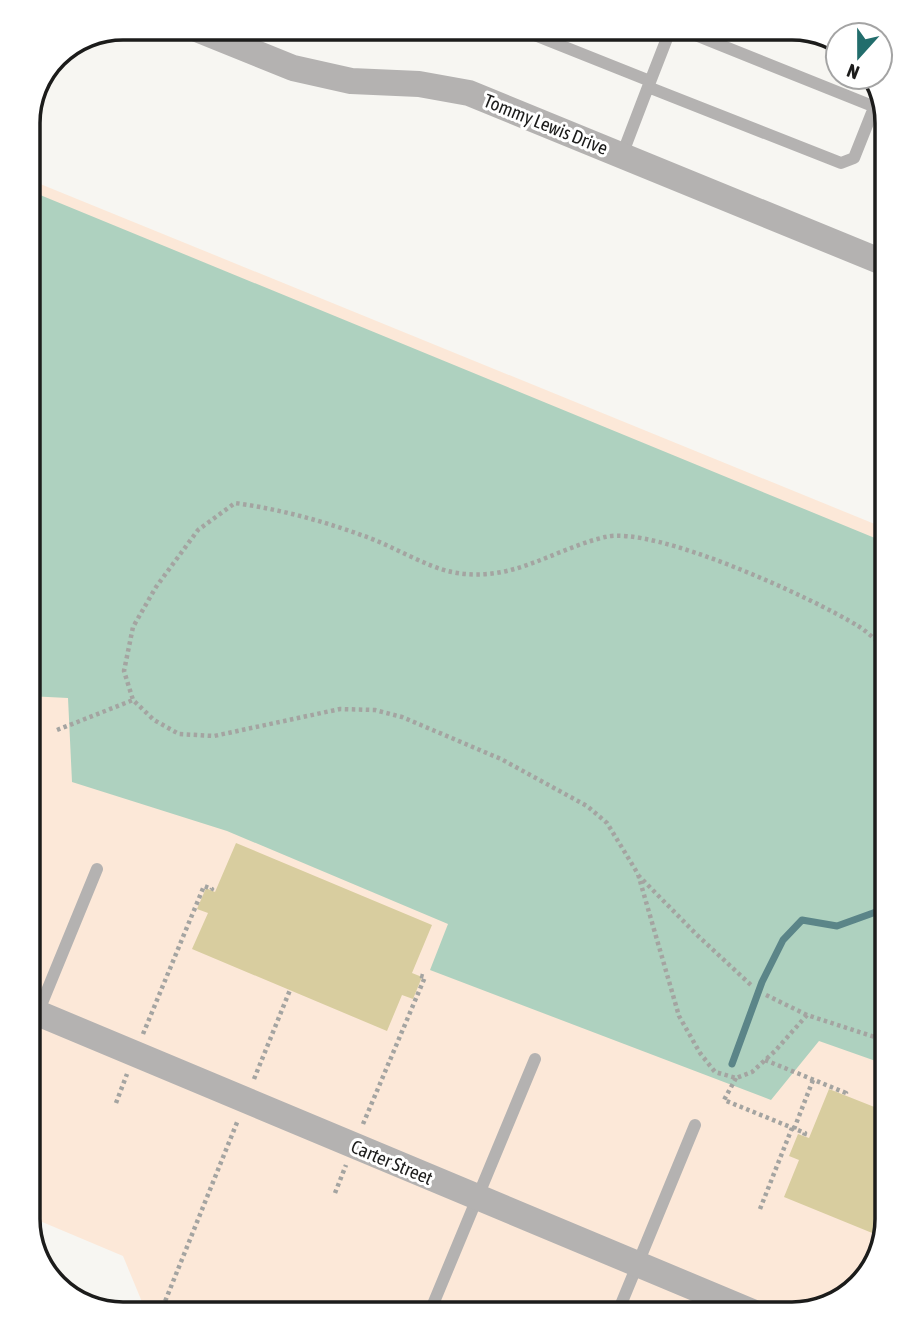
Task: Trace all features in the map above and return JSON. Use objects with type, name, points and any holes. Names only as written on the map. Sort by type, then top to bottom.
[{"type":"street","name":"Tommy Lewis Drive","points":[[226,40],[293,68],[351,81],[419,84],[469,93],[875,259]]},
{"type":"street","name":"Carter Street","points":[[40,1023],[135,1055],[728,1302]]},
{"type":"lane","points":[[545,40],[841,163],[853,158],[873,110]]},
{"type":"lane","points":[[622,155],[666,40]]},
{"type":"lane","points":[[711,40],[871,99]]},
{"type":"lane","points":[[40,999],[97,869]]},
{"type":"lane","points":[[434,1302],[535,1059]]},
{"type":"lane","points":[[622,1302],[695,1125]]},
{"type":"path","points":[[752,986],[696,934],[638,874],[607,823],[587,806],[501,759],[402,717],[376,710],[340,709],[214,736],[179,734],[154,720],[132,699],[124,671],[133,627],[156,587],[198,530],[236,503],[271,508],[365,536],[451,572],[489,576],[524,568],[562,551],[608,536],[642,537],[692,551],[772,583],[860,627],[875,639]]},
{"type":"path","points":[[57,730],[132,699]]},
{"type":"path","points":[[638,874],[679,1016],[699,1054],[715,1072],[736,1078],[752,1072],[807,1015]]},
{"type":"path","points":[[116,1103],[205,886],[211,890]]},
{"type":"path","points":[[391,1056],[425,977],[417,975]]},
{"type":"path","points":[[165,1302],[290,990]]},
{"type":"path","points":[[766,995],[807,1015],[875,1037]]},
{"type":"path","points":[[765,1060],[846,1093],[845,1095]]},
{"type":"path","points":[[736,1078],[723,1100],[805,1133],[804,1136]]},
{"type":"path","points":[[760,1209],[813,1080]]},
{"type":"shaded area","points":[[40,184],[875,524],[875,1218],[872,1240],[864,1260],[842,1285],[813,1299],[791,1302],[142,1302],[123,1256],[40,1221],[40,1218]]},
{"type":"green space","points":[[40,195],[875,538],[875,1061],[819,1041],[771,1100],[430,970],[448,924],[227,831],[72,782],[68,698],[40,697]]},
{"type":"building","points":[[236,843],[432,925],[412,973],[422,977],[413,999],[402,995],[387,1031],[192,949],[208,913],[197,909],[206,888],[215,892]]},
{"type":"building","points":[[829,1089],[875,1107],[873,1233],[784,1197],[799,1160],[789,1156],[798,1134],[809,1138]]},
{"type":"waterway","points":[[732,1064],[762,982],[783,940],[802,920],[837,926],[875,912]]}]
